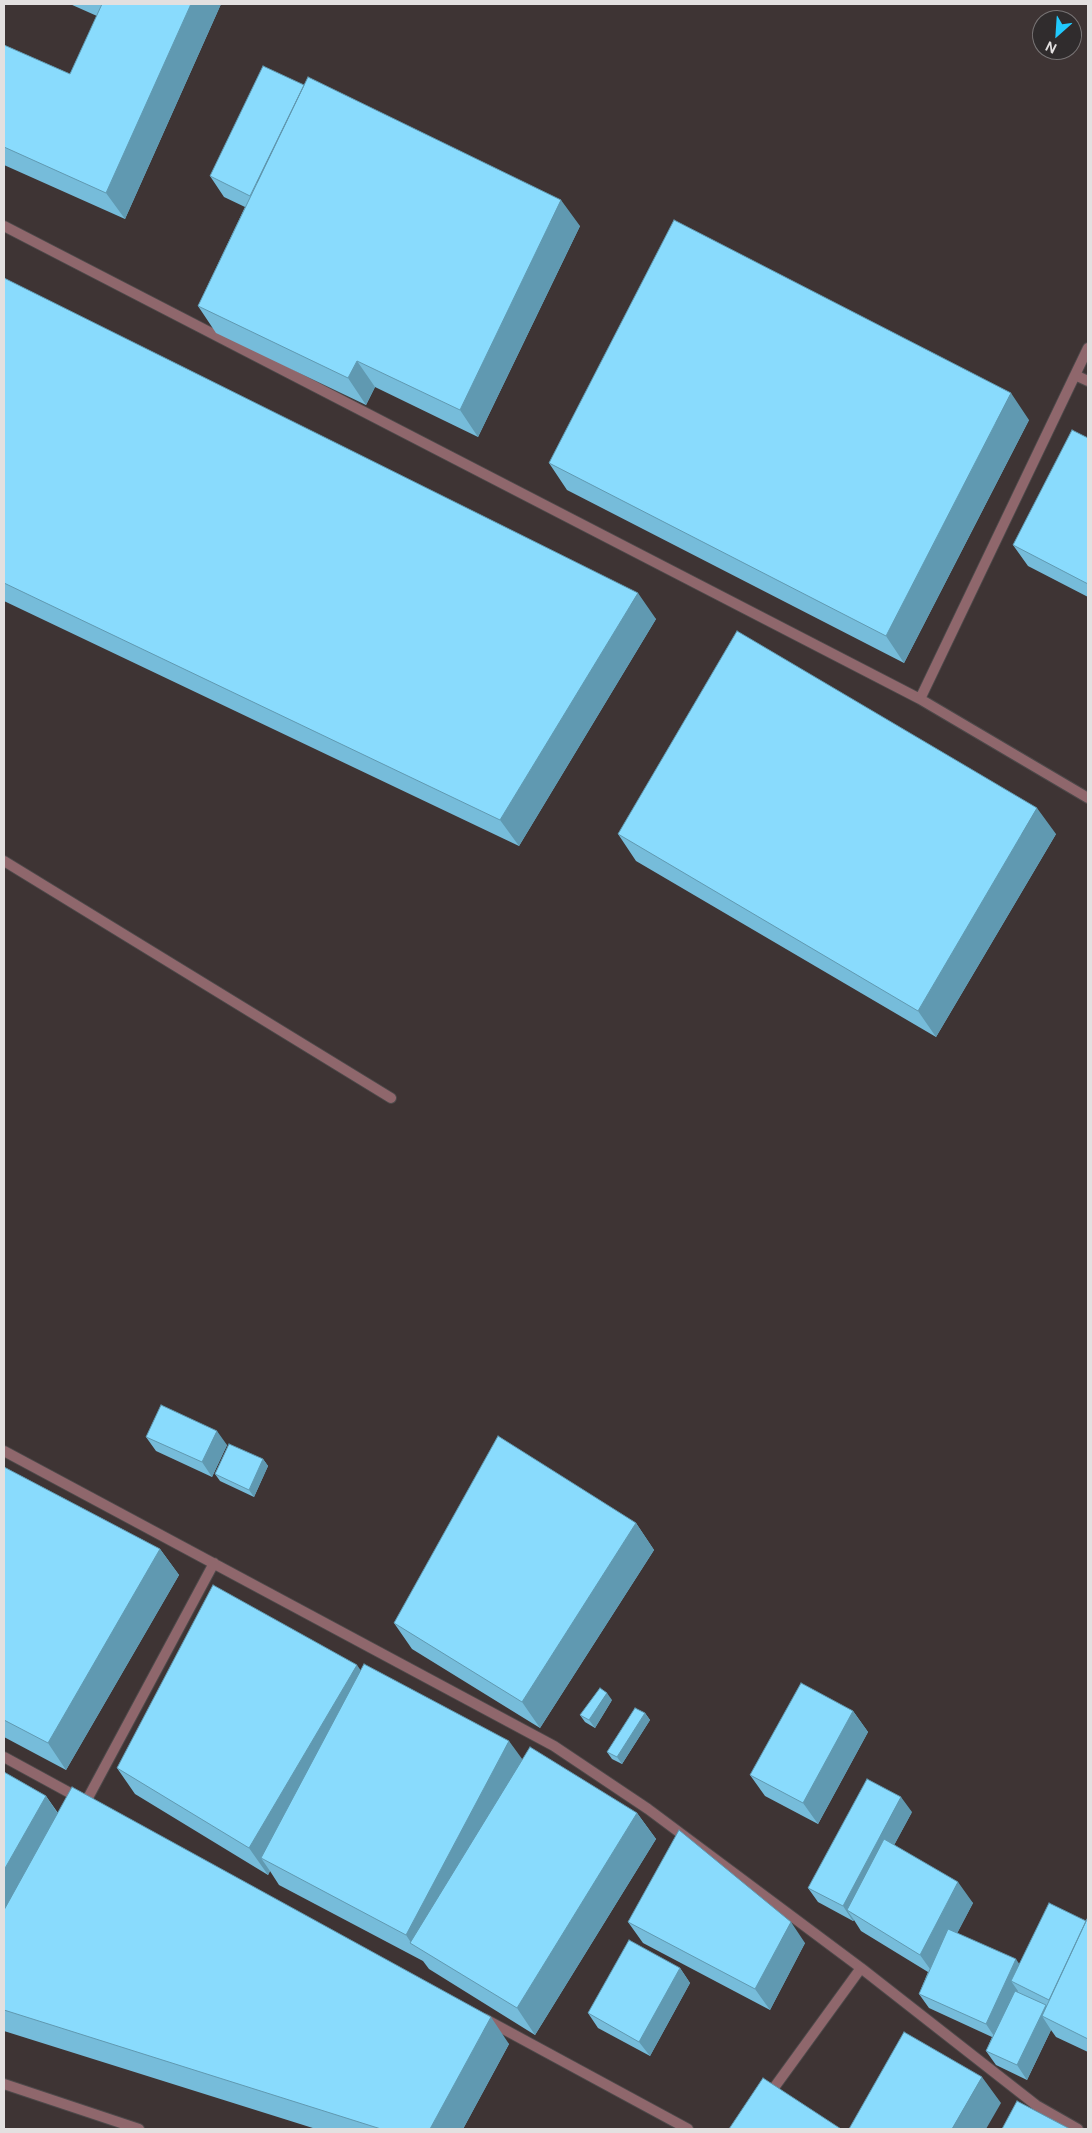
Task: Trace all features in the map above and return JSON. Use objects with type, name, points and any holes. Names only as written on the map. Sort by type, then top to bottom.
[{"type":"street","points":[[4,226],[920,699],[1088,798]]},
{"type":"street","points":[[920,699],[1088,348]]},
{"type":"street","points":[[1074,375],[1088,381]]},
{"type":"street","points":[[4,861],[391,1098]]},
{"type":"street","points":[[4,1451],[554,1746],[648,1809],[861,1968],[1036,2105],[1078,2129]]},
{"type":"street","points":[[77,1818],[91,1804],[214,1563]]},
{"type":"street","points":[[4,1757],[91,1804]]},
{"type":"street","points":[[761,2105],[861,1968]]},
{"type":"street","points":[[479,2015],[688,2129]]},
{"type":"street","points":[[4,2084],[139,2129]]},
{"type":"shaded area","points":[[4,4],[1088,4],[1088,2129],[4,2129]]},
{"type":"building","points":[[102,4],[191,4],[106,193],[4,147],[4,45],[70,74]]},
{"type":"building","points":[[263,66],[304,85],[250,196],[210,176]]},
{"type":"building","points":[[308,77],[561,200],[460,410],[357,361],[348,378],[198,306]]},
{"type":"building","points":[[674,220],[1011,393],[886,636],[549,463]]},
{"type":"building","points":[[4,278],[638,593],[500,820],[4,583]]},
{"type":"building","points":[[1072,430],[1088,438],[1088,584],[1013,545]]},
{"type":"building","points":[[737,631],[1037,808],[918,1011],[618,834]]},
{"type":"building","points":[[161,1405],[217,1431],[202,1462],[146,1437]]},
{"type":"building","points":[[498,1436],[636,1523],[522,1702],[394,1623]]},
{"type":"building","points":[[229,1444],[263,1459],[249,1490],[215,1474]]},
{"type":"building","points":[[4,1467],[160,1549],[48,1743],[4,1720]]},
{"type":"building","points":[[213,1585],[357,1665],[249,1848],[117,1768]]},
{"type":"building","points":[[364,1664],[509,1741],[406,1935],[261,1858]]},
{"type":"building","points":[[801,1683],[853,1711],[803,1803],[750,1775]]},
{"type":"building","points":[[600,1688],[607,1693],[589,1720],[580,1715]]},
{"type":"building","points":[[635,1708],[645,1713],[617,1757],[607,1752]]},
{"type":"building","points":[[530,1747],[637,1813],[517,2008],[410,1943]]},
{"type":"building","points":[[4,1772],[46,1796],[4,1870]]},
{"type":"building","points":[[867,1779],[901,1797],[843,1906],[808,1888]]},
{"type":"building","points":[[72,1787],[491,2017],[430,2129],[381,2129],[4,2010],[4,1910]]},
{"type":"building","points":[[679,1830],[791,1922],[755,1989],[628,1922]]},
{"type":"building","points":[[884,1839],[958,1882],[920,1955],[847,1910]]},
{"type":"building","points":[[1049,1903],[1086,1921],[1049,2000],[1011,1981]]},
{"type":"building","points":[[1088,1917],[1088,2039],[1042,2016]]},
{"type":"building","points":[[948,1929],[1016,1959],[986,2024],[919,1994]]},
{"type":"building","points":[[629,1940],[680,1968],[639,2042],[588,2013]]},
{"type":"building","points":[[1015,1991],[1046,2005],[1017,2065],[986,2051]]},
{"type":"building","points":[[904,2032],[982,2077],[952,2129],[849,2129]]},
{"type":"building","points":[[763,2078],[841,2129],[729,2129]]},
{"type":"building","points":[[1017,2101],[1070,2129],[1002,2129]]}]
